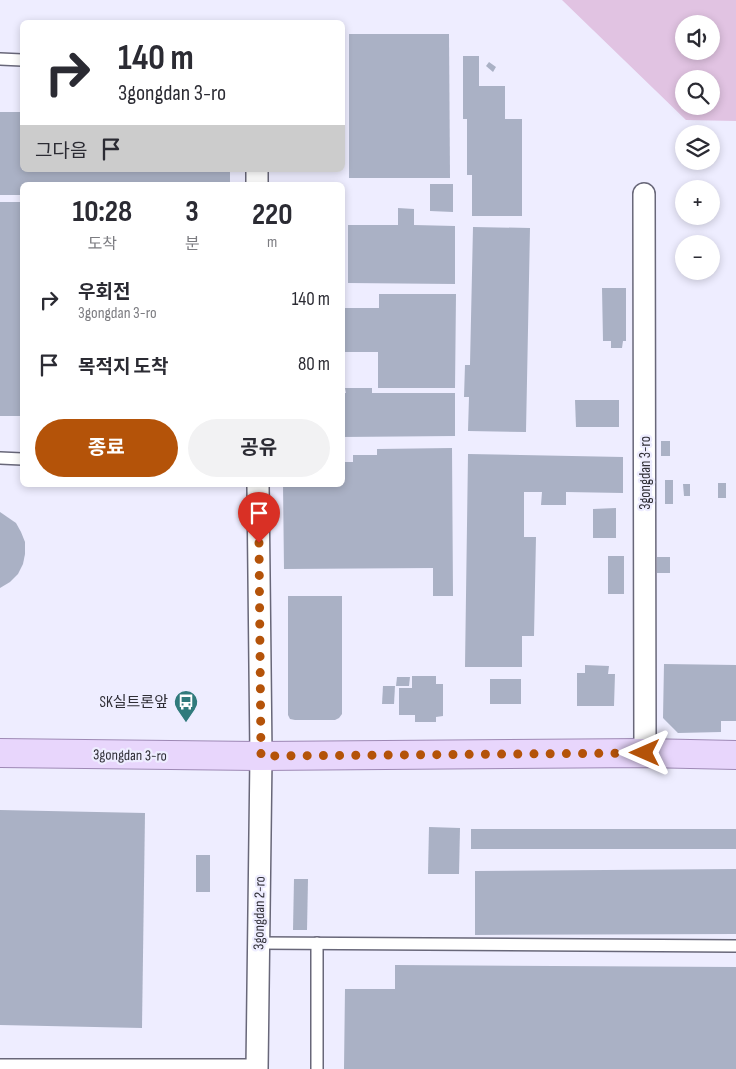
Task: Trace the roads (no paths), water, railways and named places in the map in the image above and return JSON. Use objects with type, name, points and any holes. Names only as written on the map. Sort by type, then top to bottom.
[{"type":"main road","name":"3gongdan 3-ro","points":[[0,753],[261,756],[645,753],[736,755]]},
{"type":"street","name":"3gongdan 3-ro","points":[[644,194],[645,753]]},
{"type":"street","points":[[258,487],[261,756]]},
{"type":"street","name":"3gongdan 2-ro","points":[[257,1067],[261,756]]},
{"type":"lane","points":[[0,59],[20,60]]},
{"type":"lane","points":[[0,458],[20,459]]},
{"type":"lane","points":[[259,943],[736,946]]},
{"type":"lane","points":[[316,1069],[317,943]]},
{"type":"lane","points":[[0,1065],[17,1067],[257,1067]]},
{"type":"place","name":"SK실트론앞","points":[[186,723]]}]
